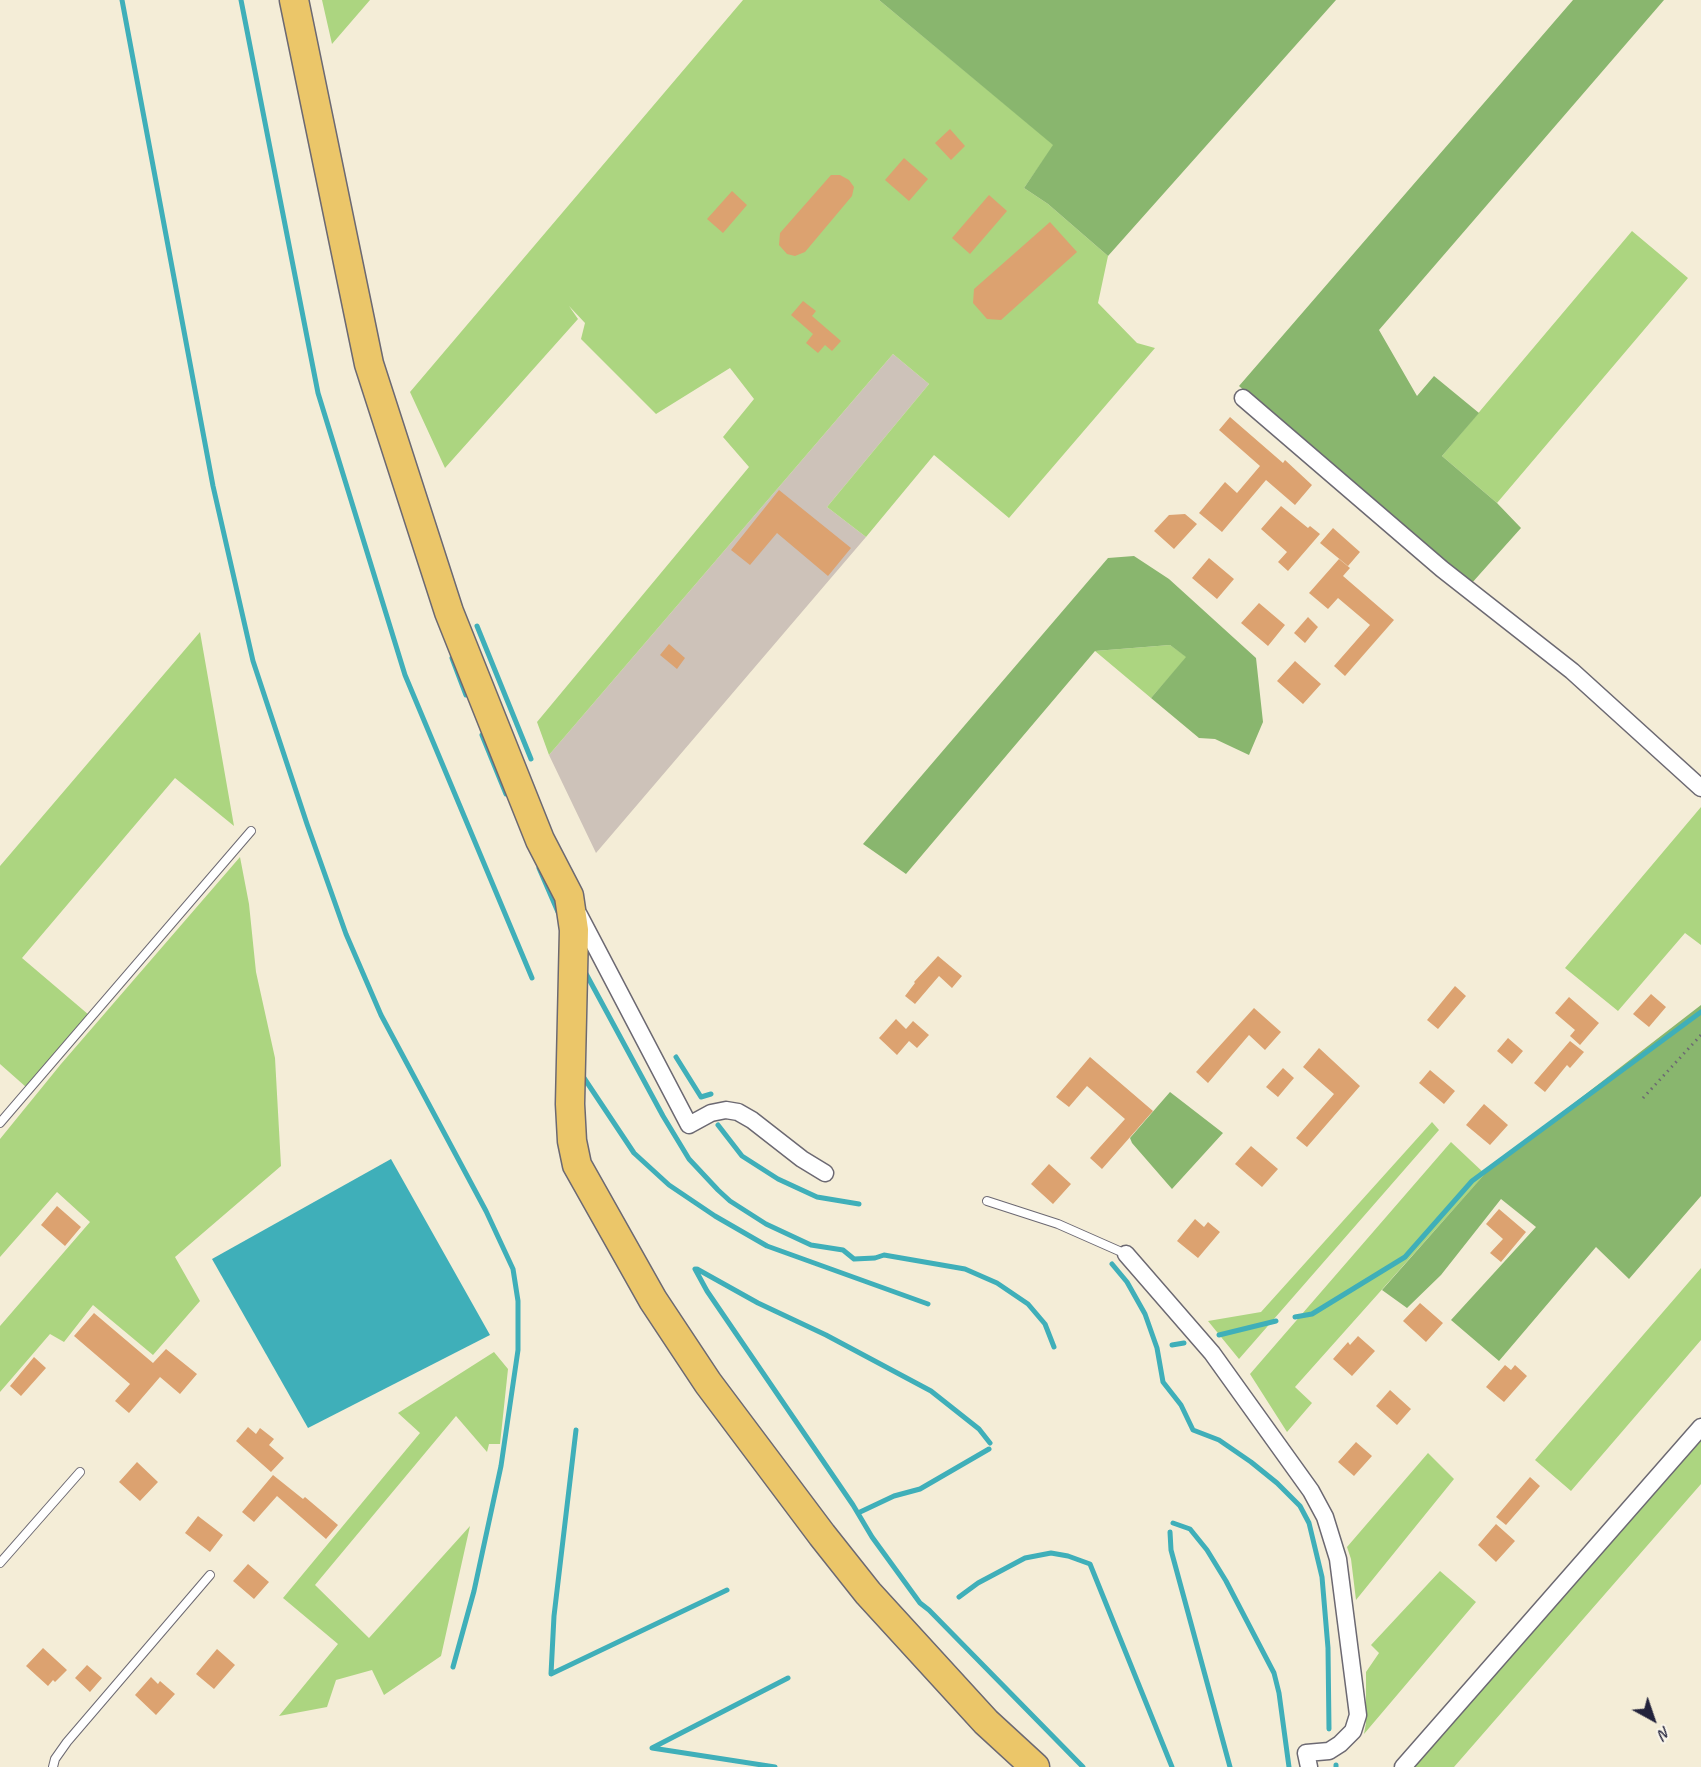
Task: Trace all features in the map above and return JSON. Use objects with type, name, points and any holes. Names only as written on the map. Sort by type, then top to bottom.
[{"type":"highway","points":[[294,0],[369,364],[449,612],[540,840],[569,896],[574,930],[570,1104],[572,1141],[577,1165],[653,1300],[708,1383],[822,1535],[868,1593],[986,1722],[1035,1767]]},
{"type":"street","points":[[1243,398],[1442,569],[1572,671],[1701,788]]},
{"type":"street","points":[[569,896],[689,1125],[711,1113],[726,1110],[738,1112],[753,1120],[802,1159],[825,1173]]},
{"type":"street","points":[[1125,1254],[1212,1353],[1311,1491],[1325,1517],[1338,1559],[1358,1715],[1353,1731],[1340,1744],[1329,1751],[1306,1753],[1309,1767]]},
{"type":"street","points":[[1403,1767],[1701,1427]]},
{"type":"lane","points":[[0,1123],[251,831]]},
{"type":"lane","points":[[987,1201],[1058,1224],[1125,1254]]},
{"type":"lane","points":[[0,1563],[80,1472]]},
{"type":"lane","points":[[52,1767],[67,1742],[210,1575]]},
{"type":"path","points":[[1643,1098],[1701,1035]]},
{"type":"shaded area","points":[[893,354],[929,384],[827,507],[866,537],[596,853],[549,755]]},
{"type":"green space","points":[[322,0],[370,0],[332,44]]},
{"type":"green space","points":[[743,0],[879,0],[1054,145],[1024,188],[1048,204],[1108,256],[1098,303],[1137,343],[1155,348],[1009,518],[934,455],[866,537],[827,507],[929,384],[893,354],[549,755],[537,722],[749,467],[723,437],[754,399],[730,368],[656,414],[581,339],[585,323],[569,306],[578,319],[445,468],[410,392]]},
{"type":"green space","points":[[879,0],[1336,0],[1108,256],[1048,204],[1024,188],[1053,145]]},
{"type":"green space","points":[[1573,0],[1664,0],[1379,330],[1417,396],[1434,376],[1479,413],[1442,456],[1497,503],[1521,528],[1471,584],[1328,465],[1239,386]]},
{"type":"green space","points":[[1632,231],[1688,278],[1497,503],[1442,456]]},
{"type":"green space","points":[[1134,556],[1169,579],[1256,658],[1263,722],[1249,755],[1215,739],[1199,738],[1151,698],[1186,657],[1170,645],[1095,651],[906,874],[863,844],[1108,558]]},
{"type":"green space","points":[[200,632],[234,826],[175,778],[22,958],[89,1015],[26,1087],[0,1064],[0,866]]},
{"type":"green space","points":[[1170,645],[1187,657],[1151,698],[1095,651]]},
{"type":"green space","points":[[1701,807],[1701,945],[1685,933],[1618,1011],[1565,968]]},
{"type":"green space","points":[[240,857],[249,904],[256,972],[275,1058],[281,1166],[175,1257],[200,1301],[153,1355],[93,1305],[64,1342],[50,1334],[0,1392],[0,1326],[90,1222],[57,1192],[0,1257],[0,1139],[61,1064]]},
{"type":"green space","points":[[1701,1005],[1701,1196],[1629,1279],[1596,1247],[1499,1361],[1451,1320],[1536,1227],[1501,1199],[1441,1275],[1407,1308],[1382,1290],[1490,1168]]},
{"type":"green space","points":[[1170,1092],[1223,1133],[1172,1189],[1130,1138]]},
{"type":"green space","points":[[1432,1122],[1439,1130],[1239,1359],[1208,1321],[1261,1312]]},
{"type":"green space","points":[[1451,1142],[1485,1174],[1295,1387],[1312,1403],[1287,1432],[1250,1374]]},
{"type":"green space","points":[[1701,1268],[1701,1340],[1571,1491],[1535,1460]]},
{"type":"green space","points":[[494,1352],[508,1369],[500,1444],[489,1444],[487,1452],[456,1416],[315,1585],[369,1638],[470,1526],[441,1656],[384,1695],[372,1670],[336,1680],[327,1707],[279,1716],[338,1644],[283,1598],[420,1433],[398,1413]]},
{"type":"green space","points":[[1701,1438],[1701,1484],[1454,1767],[1413,1767]]},
{"type":"green space","points":[[1428,1453],[1454,1479],[1356,1600],[1351,1559],[1347,1547]]},
{"type":"green space","points":[[1440,1571],[1476,1602],[1364,1734],[1366,1672],[1379,1653],[1371,1645]]},
{"type":"water","points":[[391,1159],[490,1335],[308,1428],[212,1259]]},
{"type":"building","points":[[950,129],[965,146],[951,160],[935,143]]},
{"type":"building","points":[[904,158],[928,179],[909,201],[885,180]]},
{"type":"building","points":[[831,175],[840,175],[849,180],[854,187],[852,196],[805,252],[795,256],[787,254],[779,245],[780,233]]},
{"type":"building","points":[[732,191],[747,205],[723,233],[707,219]]},
{"type":"building","points":[[989,195],[1007,211],[970,254],[952,238]]},
{"type":"building","points":[[1050,222],[1077,252],[1001,320],[987,319],[973,303],[974,289]]},
{"type":"building","points":[[803,301],[816,311],[812,316],[841,341],[832,351],[825,345],[818,353],[806,343],[813,334],[791,315]]},
{"type":"building","points":[[1230,417],[1283,463],[1285,460],[1312,485],[1295,505],[1266,480],[1222,532],[1199,513],[1225,482],[1237,493],[1260,466],[1219,430]]},
{"type":"building","points":[[779,490],[851,548],[828,576],[777,533],[750,565],[731,550]]},
{"type":"building","points":[[1281,506],[1308,528],[1310,526],[1320,534],[1288,571],[1278,562],[1287,552],[1261,529]]},
{"type":"building","points":[[1185,514],[1197,524],[1174,549],[1154,531],[1169,515]]},
{"type":"building","points":[[1333,528],[1360,552],[1348,566],[1320,543]]},
{"type":"building","points":[[1209,558],[1234,579],[1217,599],[1192,578]]},
{"type":"building","points":[[1339,559],[1350,568],[1343,576],[1394,620],[1345,676],[1334,666],[1370,625],[1338,598],[1328,609],[1309,593]]},
{"type":"building","points":[[1259,603],[1285,625],[1268,646],[1241,623]]},
{"type":"building","points":[[1308,617],[1318,627],[1305,643],[1294,633]]},
{"type":"building","points":[[669,644],[685,658],[677,669],[660,655]]},
{"type":"building","points":[[1295,661],[1321,684],[1303,704],[1277,681]]},
{"type":"building","points":[[938,956],[962,976],[952,988],[939,976],[915,1004],[905,996],[914,982]]},
{"type":"building","points":[[1455,986],[1466,996],[1438,1029],[1427,1020]]},
{"type":"building","points":[[1651,994],[1666,1007],[1649,1027],[1633,1014]]},
{"type":"building","points":[[1569,997],[1599,1023],[1580,1045],[1570,1036],[1575,1030],[1555,1013]]},
{"type":"building","points":[[1254,1008],[1281,1032],[1265,1050],[1249,1035],[1208,1083],[1196,1072]]},
{"type":"building","points":[[896,1019],[906,1029],[913,1021],[929,1035],[917,1048],[909,1041],[897,1055],[879,1038]]},
{"type":"building","points":[[1508,1038],[1523,1051],[1512,1064],[1497,1051]]},
{"type":"building","points":[[1570,1041],[1584,1052],[1570,1068],[1567,1065],[1545,1092],[1534,1083]]},
{"type":"building","points":[[1319,1048],[1360,1086],[1307,1147],[1296,1138],[1334,1094],[1303,1067]]},
{"type":"building","points":[[1090,1057],[1153,1111],[1102,1169],[1090,1158],[1125,1119],[1087,1086],[1069,1107],[1056,1097]]},
{"type":"building","points":[[1283,1068],[1294,1078],[1278,1097],[1266,1087]]},
{"type":"building","points":[[1430,1070],[1455,1091],[1444,1104],[1419,1083]]},
{"type":"building","points":[[1484,1104],[1508,1125],[1490,1145],[1466,1125]]},
{"type":"building","points":[[1251,1146],[1278,1169],[1262,1187],[1235,1164]]},
{"type":"building","points":[[1049,1164],[1071,1184],[1053,1204],[1031,1184]]},
{"type":"building","points":[[57,1206],[81,1227],[65,1246],[41,1225]]},
{"type":"building","points":[[1499,1209],[1526,1232],[1501,1262],[1490,1253],[1503,1239],[1486,1224]]},
{"type":"building","points":[[1195,1219],[1204,1227],[1208,1222],[1220,1232],[1198,1258],[1177,1241]]},
{"type":"building","points":[[1420,1303],[1443,1323],[1426,1342],[1403,1321]]},
{"type":"building","points":[[94,1313],[153,1363],[166,1349],[197,1374],[180,1394],[160,1377],[129,1413],[115,1401],[130,1384],[74,1336]]},
{"type":"building","points":[[1358,1336],[1375,1351],[1352,1376],[1333,1359],[1348,1342],[1350,1345]]},
{"type":"building","points":[[34,1357],[46,1368],[21,1396],[10,1386]]},
{"type":"building","points":[[1505,1365],[1511,1370],[1515,1365],[1527,1376],[1504,1402],[1486,1387]]},
{"type":"building","points":[[1390,1390],[1411,1409],[1397,1425],[1376,1406]]},
{"type":"building","points":[[248,1427],[256,1434],[260,1428],[274,1439],[269,1445],[284,1458],[271,1472],[236,1441]]},
{"type":"building","points":[[1356,1442],[1372,1456],[1354,1476],[1338,1462]]},
{"type":"building","points":[[137,1462],[158,1482],[140,1501],[119,1482]]},
{"type":"building","points":[[273,1475],[303,1499],[305,1497],[338,1525],[326,1539],[277,1496],[254,1522],[242,1512]]},
{"type":"building","points":[[1530,1477],[1540,1486],[1506,1525],[1496,1517]]},
{"type":"building","points":[[198,1516],[223,1535],[210,1552],[185,1533]]},
{"type":"building","points":[[1496,1524],[1515,1541],[1496,1562],[1478,1545]]},
{"type":"building","points":[[248,1564],[269,1582],[254,1599],[233,1581]]},
{"type":"building","points":[[43,1648],[67,1670],[48,1686],[26,1666]]},
{"type":"building","points":[[217,1649],[235,1665],[214,1689],[196,1674]]},
{"type":"building","points":[[87,1665],[102,1678],[90,1692],[75,1678]]},
{"type":"building","points":[[151,1677],[158,1684],[160,1681],[175,1694],[156,1715],[135,1695]]},
{"type":"waterway","points":[[122,0],[213,486],[253,661],[346,934],[381,1015],[486,1211],[513,1269],[518,1301],[518,1350],[501,1466],[474,1591],[453,1667]]},
{"type":"waterway","points":[[241,0],[318,393],[405,675],[532,978]]},
{"type":"waterway","points":[[477,626],[531,759]]},
{"type":"waterway","points":[[452,658],[466,695]]},
{"type":"waterway","points":[[482,735],[506,794]]},
{"type":"waterway","points":[[539,868],[558,912]]},
{"type":"waterway","points":[[584,970],[663,1116],[689,1159],[730,1201],[766,1224],[811,1245],[843,1250],[854,1259],[884,1255],[965,1269],[997,1283],[1028,1304],[1045,1324],[1054,1347]]},
{"type":"waterway","points":[[1295,1317],[1312,1314],[1405,1257],[1472,1181],[1701,1012]]},
{"type":"waterway","points":[[676,1057],[701,1097],[711,1094]]},
{"type":"waterway","points":[[582,1075],[634,1153],[669,1185],[715,1216],[767,1246],[928,1304]]},
{"type":"waterway","points":[[718,1125],[742,1156],[778,1179],[817,1197],[859,1204]]},
{"type":"waterway","points":[[1112,1264],[1127,1282],[1145,1314],[1157,1348],[1163,1382],[1181,1405],[1193,1430],[1219,1440],[1251,1462],[1300,1506],[1309,1523],[1322,1577],[1328,1648],[1329,1729]]},
{"type":"waterway","points":[[695,1269],[707,1291],[853,1505],[872,1537],[920,1603],[1083,1767]]},
{"type":"waterway","points":[[697,1269],[758,1303],[826,1335],[931,1391],[979,1429],[990,1443]]},
{"type":"waterway","points":[[1219,1335],[1276,1321]]},
{"type":"waterway","points":[[1172,1345],[1184,1343]]},
{"type":"waterway","points":[[576,1430],[554,1616],[551,1674],[727,1590]]},
{"type":"waterway","points":[[858,1513],[894,1496],[920,1489],[989,1449]]},
{"type":"waterway","points":[[1173,1523],[1190,1529],[1207,1550],[1226,1581],[1274,1673],[1289,1767]]},
{"type":"waterway","points":[[1170,1532],[1171,1550],[1230,1767]]},
{"type":"waterway","points":[[959,1597],[978,1583],[1025,1558],[1051,1553],[1090,1564],[1172,1767]]},
{"type":"waterway","points":[[775,1767],[652,1748],[788,1678]]}]
